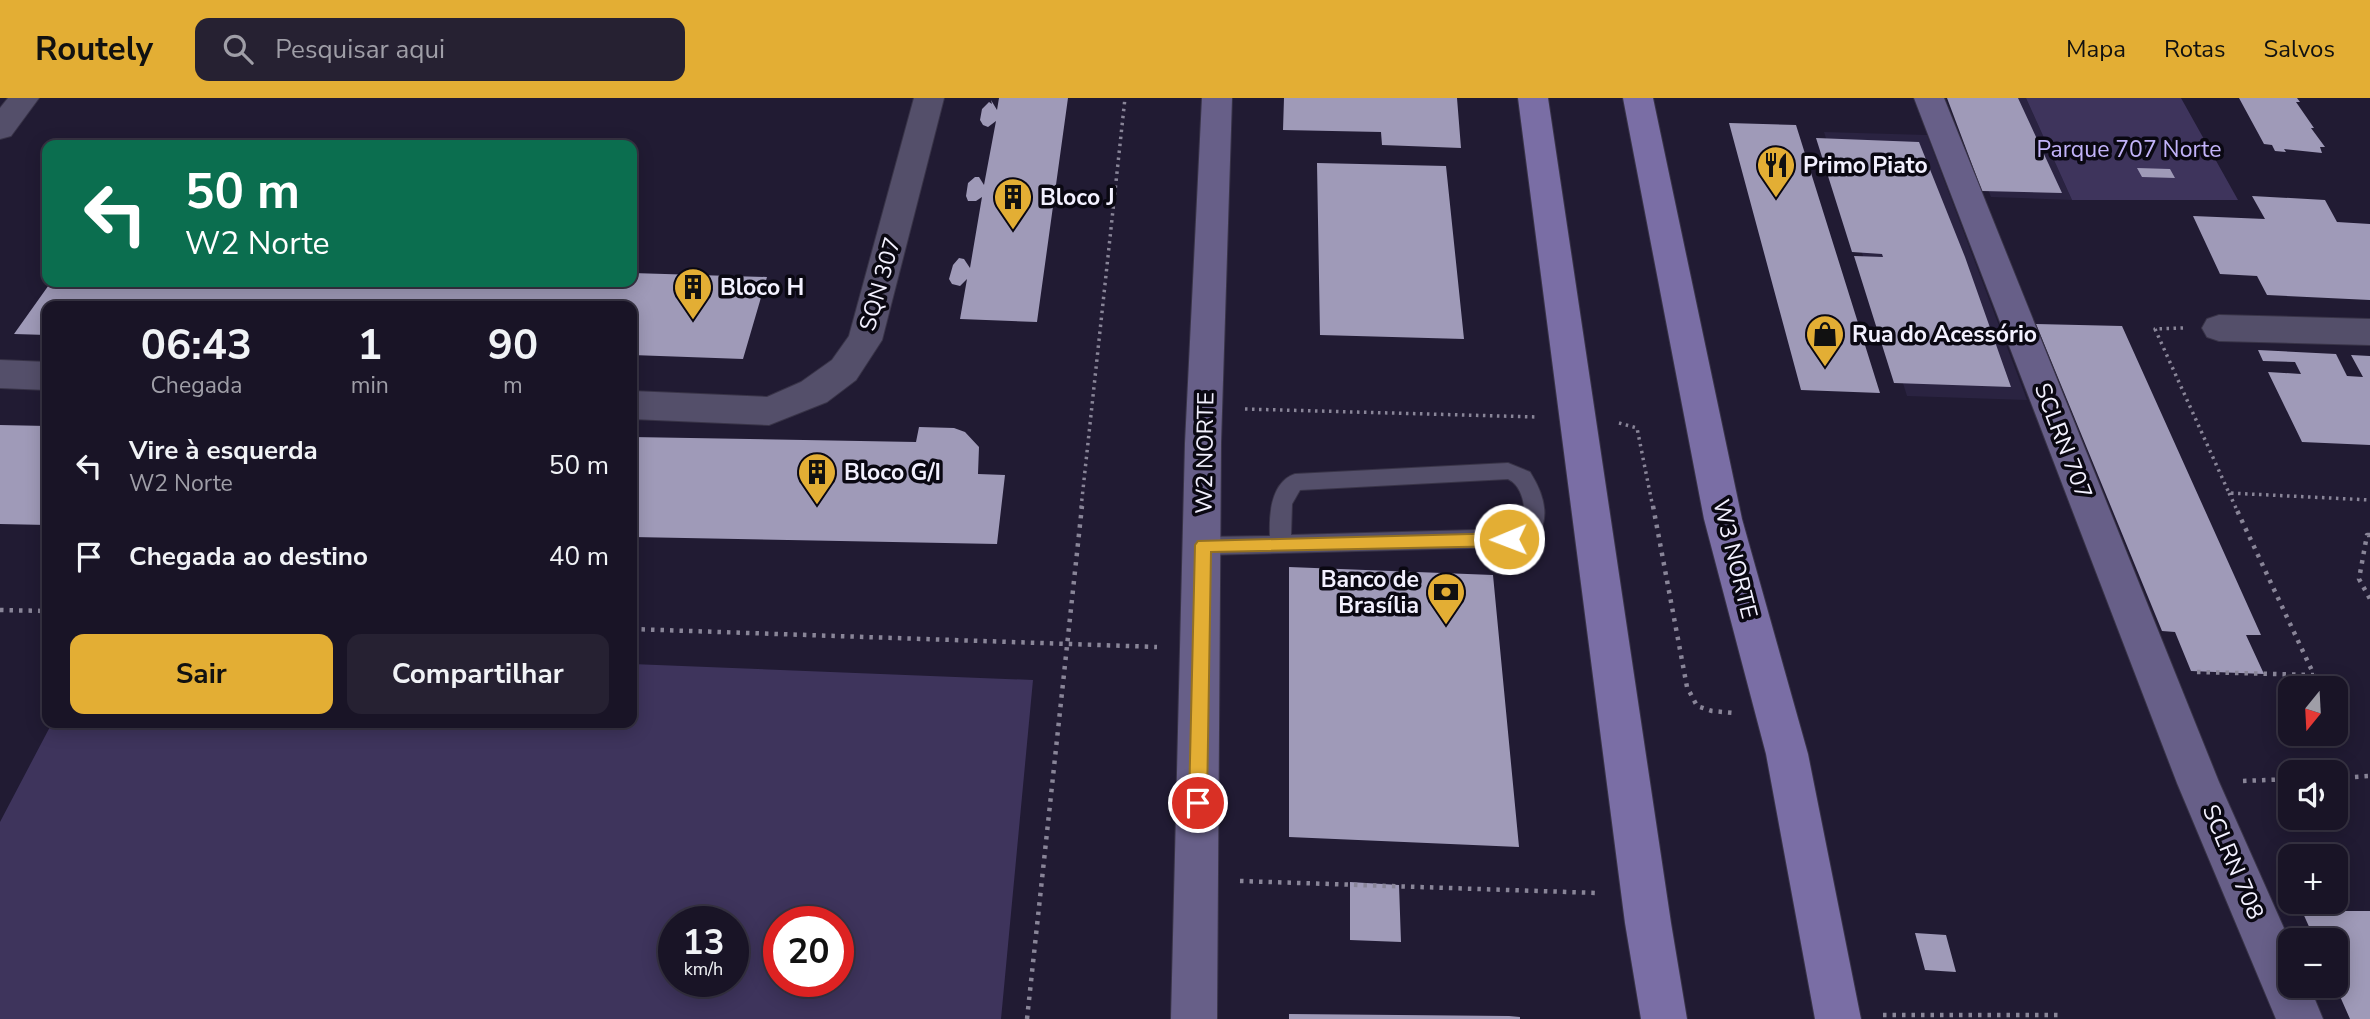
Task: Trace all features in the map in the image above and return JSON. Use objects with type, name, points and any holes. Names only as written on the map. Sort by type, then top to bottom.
[{"type":"main road","points":[[1533,98],[1648,923],[1664,1019]]},
{"type":"main road","name":"W3 NORTE","points":[[1638,98],[1723,519],[1787,754],[1838,1017]]},
{"type":"street","points":[[0,129],[24,98]]},
{"type":"street","name":"SQN 307","points":[[637,405],[769,411],[814,392],[844,370],[864,341],[929,98]]},
{"type":"street","name":"W2 NORTE","points":[[1194,1019],[1200,649],[1217,98]]},
{"type":"street","name":"SCLRN 707","points":[[1929,98],[2198,783]]},
{"type":"street","points":[[2219,328],[2370,332]]},
{"type":"street","points":[[0,374],[42,376]]},
{"type":"street","name":"SCLRN 708","points":[[2198,783],[2300,1019]]},
{"type":"lane","points":[[1203,545],[1281,544],[1509,539],[1522,535],[1533,526],[1535,515],[1525,481],[1517,473],[1508,471],[1295,482],[1283,495],[1280,509],[1281,544]]},
{"type":"path","points":[[1027,1019],[1125,98]]},
{"type":"path","points":[[2154,671],[2314,675],[2155,329],[2219,328]]},
{"type":"path","points":[[1207,408],[1579,418],[1637,428],[1687,687],[1697,706],[1712,711],[1777,716]]},
{"type":"path","points":[[2229,493],[2370,500]]},
{"type":"path","points":[[2370,535],[2367,535],[2359,579],[2370,599]]},
{"type":"path","points":[[0,610],[42,611]]},
{"type":"path","points":[[637,629],[1200,649]]},
{"type":"path","points":[[2348,777],[2370,776]]},
{"type":"path","points":[[1197,880],[1602,894]]},
{"type":"path","points":[[1838,1017],[2060,1014]]},
{"type":"shaded area","points":[[1951,98],[2026,98],[2072,200],[1991,197]]},
{"type":"shaded area","points":[[1824,132],[1927,135],[2027,400],[1907,396]]},
{"type":"green space","name":"Parque 707 Norte","points":[[2026,98],[2181,98],[2238,200],[2072,200]]},
{"type":"green space","points":[[637,664],[1033,680],[1001,1019],[0,1019],[0,822],[49,728],[637,728]]},
{"type":"building","name":"Bloco J","points":[[999,98],[1068,98],[1037,322],[960,319],[967,279],[960,286],[952,284],[949,279],[953,265],[959,258],[964,259],[970,268],[982,197],[976,201],[968,201],[968,183],[979,177],[984,185],[996,121],[988,127],[980,120],[982,109],[989,102],[992,104],[991,100],[997,110]]},
{"type":"building","points":[[1284,98],[1457,98],[1461,148],[1382,145],[1381,132],[1283,130]]},
{"type":"building","points":[[1947,98],[2018,98],[2062,193],[1982,191]]},
{"type":"building","points":[[2239,98],[2297,98],[2300,102],[2296,102],[2325,147],[2320,147],[2322,153],[2284,149],[2286,152],[2275,151],[2272,145],[2264,144]]},
{"type":"building","points":[[1729,123],[1796,125],[1880,393],[1801,390]]},
{"type":"building","points":[[1816,138],[1919,142],[1965,257],[2011,387],[1894,383],[1854,256],[1883,257],[1882,254],[1852,252]]},
{"type":"building","points":[[1317,163],[1446,166],[1464,339],[1320,335]]},
{"type":"building","points":[[2137,168],[2170,169],[2175,178],[2142,177]]},
{"type":"building","points":[[2252,196],[2325,200],[2337,222],[2370,224],[2370,300],[2267,295],[2257,276],[2220,274],[2193,216],[2265,219]]},
{"type":"building","name":"Bloco H","points":[[637,273],[767,277],[743,359],[637,355],[637,301],[42,301],[42,335],[14,334],[47,287],[637,287]]},
{"type":"building","points":[[2036,324],[2122,326],[2261,635],[2246,635],[2264,674],[2191,671],[2175,632],[2162,631]]},
{"type":"building","points":[[2258,350],[2336,354],[2347,376],[2363,377],[2351,355],[2370,356],[2370,445],[2302,442],[2268,372],[2301,374],[2295,362],[2263,361]]},
{"type":"building","points":[[0,425],[42,426],[42,525],[0,524]]},
{"type":"building","name":"Bloco G/I","points":[[919,427],[954,428],[965,432],[979,447],[978,474],[1005,475],[997,544],[637,537],[637,437],[916,442]]},
{"type":"building","points":[[1289,567],[1493,575],[1519,847],[1289,837]]},
{"type":"building","points":[[1350,882],[1399,885],[1401,942],[1350,940]]},
{"type":"building","points":[[2370,911],[2370,1019],[2350,1019],[2341,998],[2348,998],[2348,928],[2310,928],[2303,914]]},
{"type":"building","points":[[1915,933],[1946,935],[1956,972],[1925,970]]},
{"type":"building","points":[[1289,1014],[1509,1016],[1520,1019],[1289,1019]]},
{"type":"place","name":"Primo Piato","points":[[1776,199]]},
{"type":"place","name":"Bloco J","points":[[1013,231]]},
{"type":"place","name":"Bloco H","points":[[693,321]]},
{"type":"place","name":"Rua do Acessório","points":[[1825,368]]},
{"type":"place","name":"Bloco G/I","points":[[817,506]]},
{"type":"place","name":"Banco de Brasília","points":[[1446,626]]},
{"type":"route","points":[[1198,803],[1203,545],[1509,539]]}]
